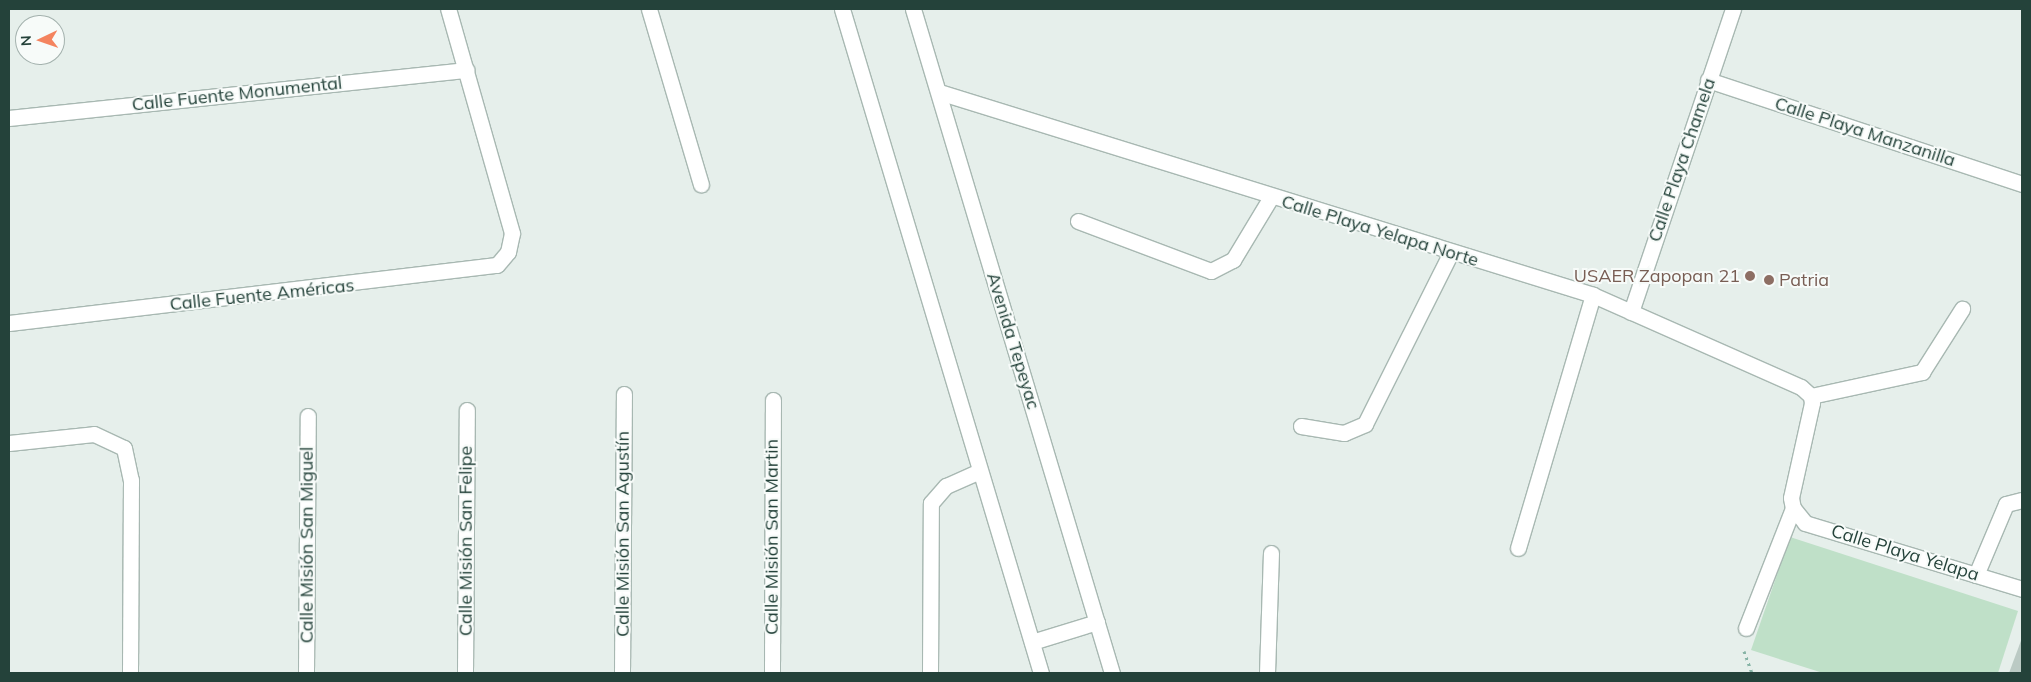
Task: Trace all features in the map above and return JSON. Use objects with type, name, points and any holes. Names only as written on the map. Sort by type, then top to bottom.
[{"type":"street","points":[[448,9],[466,70]]},
{"type":"street","points":[[649,9],[701,184]]},
{"type":"street","points":[[842,9],[1041,673]]},
{"type":"street","name":"Avenida Tepeyac","points":[[913,9],[1112,673]]},
{"type":"street","name":"Calle Playa Chamela","points":[[1631,312],[1733,9]]},
{"type":"street","name":"Calle Fuente Monumental","points":[[9,118],[466,70]]},
{"type":"street","name":"Calle Fuente Américas","points":[[9,323],[482,270],[498,265],[508,252],[511,226],[466,70]]},
{"type":"street","name":"Calle Playa Manzanilla","points":[[1708,80],[2022,184]]},
{"type":"street","name":"Calle Playa Yelapa Norte","points":[[939,92],[1271,197],[1593,295],[1811,396]]},
{"type":"street","points":[[1078,221],[1211,271],[1233,260],[1271,197]]},
{"type":"street","points":[[1301,426],[1344,433],[1365,424],[1451,252]]},
{"type":"street","points":[[1518,548],[1593,295]]},
{"type":"street","points":[[1746,628],[1793,508],[1792,487],[1811,396],[1922,372],[1962,309]]},
{"type":"street","name":"Calle Misión San Agustín","points":[[622,673],[624,394]]},
{"type":"street","name":"Calle Misión San Martin","points":[[772,673],[773,400]]},
{"type":"street","name":"Calle Misión San Felipe","points":[[464,673],[466,410]]},
{"type":"street","name":"Calle Misión San Miguel","points":[[306,673],[308,416]]},
{"type":"street","points":[[9,443],[94,434],[124,448],[131,480],[130,673]]},
{"type":"street","points":[[930,673],[931,503],[946,486],[980,471]]},
{"type":"street","points":[[1976,575],[2006,504],[2022,500]]},
{"type":"street","name":"Calle Playa Yelapa","points":[[1793,508],[1805,522],[2022,589]]},
{"type":"street","points":[[1267,673],[1270,553]]},
{"type":"street","points":[[1032,642],[1097,622]]},
{"type":"green space","points":[[1790,537],[2018,611],[1998,673],[1823,673],[1751,650]]},
{"type":"building","points":[[2022,638],[2022,673],[2009,673]]},
{"type":"place","name":"USAER Zapopan 21","points":[[1750,276]]},
{"type":"place","name":"Patria","points":[[1769,280]]}]
